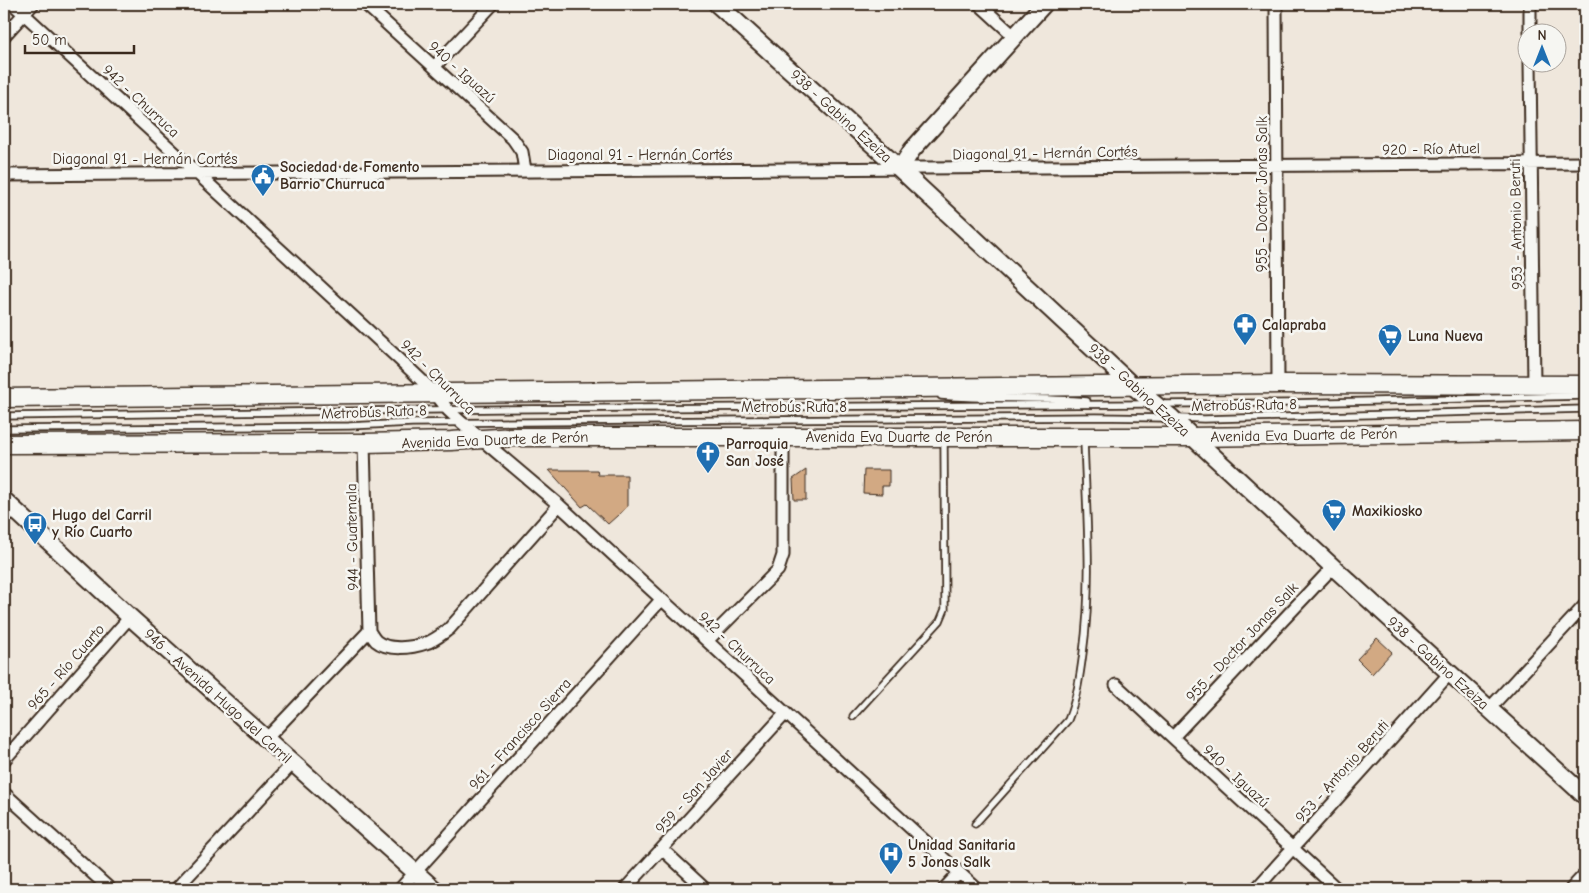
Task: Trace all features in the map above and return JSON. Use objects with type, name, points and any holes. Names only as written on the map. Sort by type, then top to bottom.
[{"type":"main road","points":[[4,398],[1278,384],[1585,385]]},
{"type":"main road","name":"Avenida Eva Duarte de Perón","points":[[4,444],[364,443],[483,439],[515,436],[1192,437],[1585,431]]},
{"type":"street","name":"942 - Churruca","points":[[13,4],[435,393],[448,410],[559,505],[661,600],[708,640],[785,714],[976,889]]},
{"type":"street","points":[[4,36],[33,4]]},
{"type":"street","name":"940 - Iguazú","points":[[365,4],[435,66],[519,145],[525,170]]},
{"type":"street","points":[[435,66],[493,4]]},
{"type":"street","name":"938 - Gabino Ezeiza","points":[[717,4],[900,169],[1134,387],[1172,418],[1585,796]]},
{"type":"street","points":[[979,4],[1014,37]]},
{"type":"street","points":[[900,169],[912,150],[1044,4]]},
{"type":"street","name":"955 - Doctor Jonas Salk","points":[[1276,4],[1278,384]]},
{"type":"street","points":[[1530,4],[1530,22]]},
{"type":"street","name":"953 - Antonio Beruti","points":[[1530,72],[1534,385]]},
{"type":"street","name":"920 - Río Atuel","points":[[1277,166],[1585,162]]},
{"type":"street","name":"Diagonal 91 - Hernán Cortés","points":[[4,175],[1277,166]]},
{"type":"street","points":[[708,640],[778,570],[781,564],[783,555],[783,437]]},
{"type":"street","name":"944 - Guatemala","points":[[364,443],[368,631]]},
{"type":"street","name":"946 - Avenida Hugo del Carril","points":[[4,500],[130,617],[434,889]]},
{"type":"street","points":[[267,738],[368,631],[377,642],[389,647],[407,647],[427,643],[439,636],[449,628],[559,505]]},
{"type":"street","name":"955 - Doctor Jonas Salk","points":[[1173,737],[1333,567]]},
{"type":"street","name":"961 - Francisco Sierra","points":[[400,889],[661,600]]},
{"type":"street","points":[[1489,710],[1585,605]]},
{"type":"street","name":"965 - Río Cuarto","points":[[4,760],[130,617]]},
{"type":"street","name":"953 - Antonio Beruti","points":[[1256,889],[1450,673]]},
{"type":"street","name":"940 - Iguazú","points":[[1116,685],[1337,889]]},
{"type":"street","name":"959 - San Javier","points":[[625,889],[785,714]]},
{"type":"street","points":[[176,889],[293,763]]},
{"type":"street","points":[[4,793],[110,889]]},
{"type":"street","points":[[662,849],[705,889]]},
{"type":"street","points":[[944,889],[958,873]]},
{"type":"street","points":[[1571,889],[1585,874]]},
{"type":"lane","points":[[858,389],[971,398],[1059,399],[1124,405]]},
{"type":"lane","name":"Metrobús Ruta 8","points":[[4,416],[448,410],[1288,403],[1585,396]]},
{"type":"lane","name":"Metrobús Ruta 8","points":[[4,429],[350,426],[462,422],[1086,417],[1204,419],[1585,409]]},
{"type":"lane","points":[[853,716],[940,621],[945,609],[944,437]]},
{"type":"lane","points":[[975,824],[1068,720],[1074,707],[1088,620],[1089,586],[1084,437]]},
{"type":"building","points":[[549,470],[597,470],[598,475],[627,475],[627,507],[608,524],[587,504],[582,507]]},
{"type":"building","points":[[806,470],[806,500],[794,500],[793,479]]},
{"type":"building","points":[[864,470],[889,470],[889,486],[882,486],[882,494],[863,493]]},
{"type":"building","points":[[1377,638],[1392,652],[1372,674],[1357,659]]},
{"type":"place","name":"Sociedad de Fomento Barrio Churruca","points":[[263,197]]},
{"type":"place","name":"Calapraba","points":[[1245,346]]},
{"type":"place","name":"Luna Nueva","points":[[1390,357]]},
{"type":"place","name":"Parroquia San José","points":[[708,474]]},
{"type":"place","name":"Maxikiosko","points":[[1334,532]]},
{"type":"place","name":"Hugo del Carril y Río Cuarto","points":[[35,545]]},
{"type":"place","name":"Unidad Sanitaria 5 Jonas Salk","points":[[891,875]]}]
